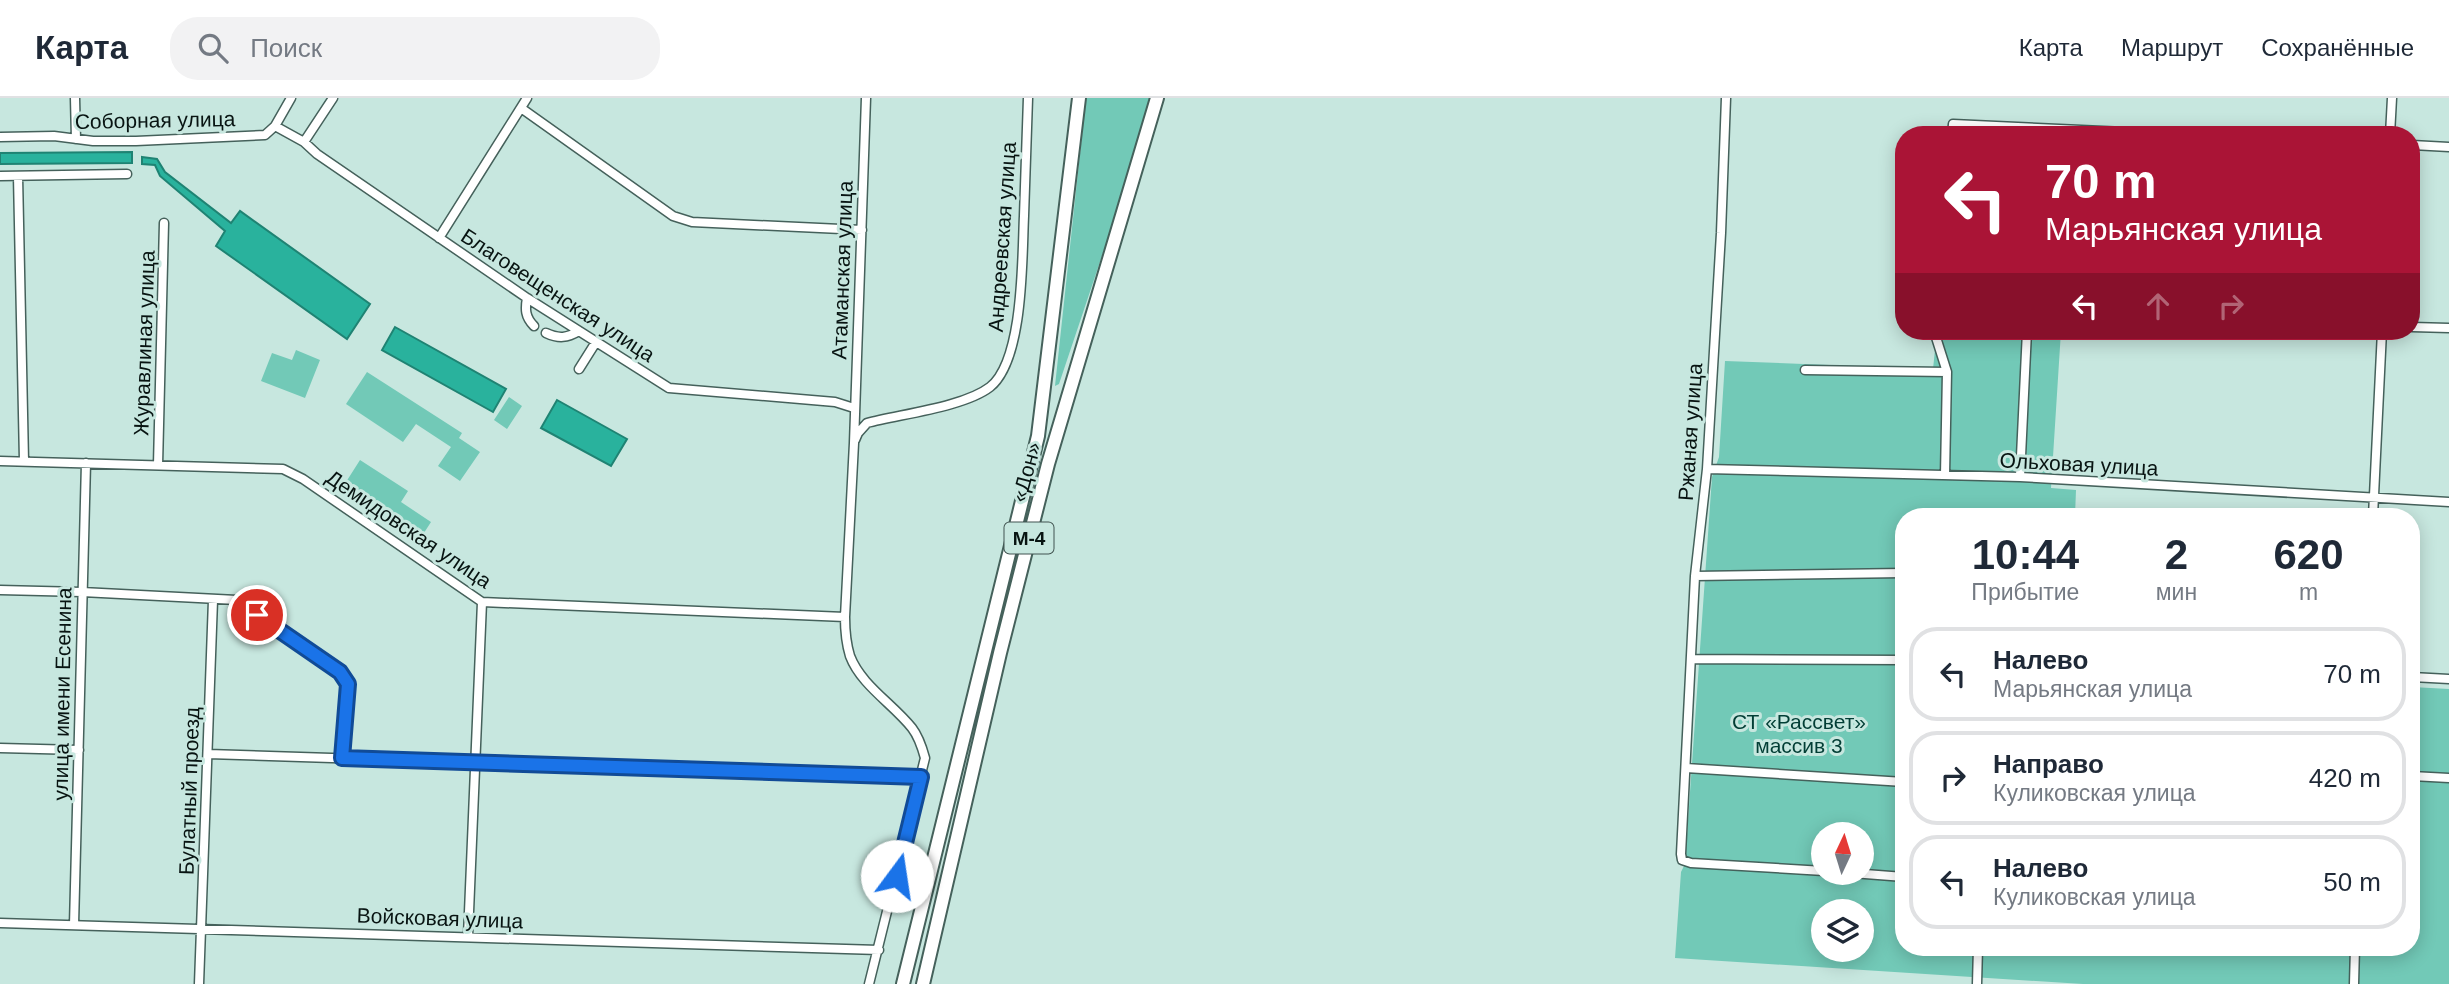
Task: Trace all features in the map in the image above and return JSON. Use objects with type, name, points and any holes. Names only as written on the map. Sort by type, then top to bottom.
[{"type":"highway","name":"«Дон»","points":[[903,984],[1038,436],[1079,98]]},
{"type":"highway","name":"«Дон»","points":[[923,984],[1000,653],[1048,464],[1157,98]]},
{"type":"street","points":[[75,98],[76,139]]},
{"type":"street","points":[[275,126],[290,98]]},
{"type":"street","points":[[304,142],[333,98]]},
{"type":"street","points":[[439,238],[527,98]]},
{"type":"street","name":"Атаманская улица","points":[[866,98],[846,640],[851,659],[864,677],[911,727],[920,740],[925,758],[869,984]]},
{"type":"street","name":"Андреевская улица","points":[[854,443],[858,433],[867,424],[973,396],[991,386],[1003,373],[1014,336],[1020,298],[1028,98]]},
{"type":"street","name":"Ржаная улица","points":[[1726,98],[1707,468],[1695,576],[1681,854],[1682,860],[1811,870]]},
{"type":"street","points":[[2390,126],[2392,98]]},
{"type":"street","points":[[521,108],[673,216],[692,222],[862,230]]},
{"type":"street","name":"Соборная улица","points":[[0,137],[54,136],[136,141],[265,135],[275,126]]},
{"type":"street","name":"Благовещенская улица","points":[[275,126],[304,142],[317,154],[527,298],[668,388],[835,402],[854,408]]},
{"type":"street","points":[[1953,126],[1977,126]]},
{"type":"street","points":[[2420,145],[2449,147]]},
{"type":"street","points":[[0,176],[127,174]]},
{"type":"street","points":[[18,176],[24,461]]},
{"type":"street","name":"Журавлиная улица","points":[[158,465],[164,223]]},
{"type":"street","points":[[527,298],[525,309],[528,320],[534,326]]},
{"type":"street","points":[[2420,327],[2449,328]]},
{"type":"street","points":[[546,333],[557,338],[579,331]]},
{"type":"street","points":[[1937,340],[1947,372],[1945,475]]},
{"type":"street","points":[[2020,477],[2027,340]]},
{"type":"street","points":[[2373,508],[2382,340]]},
{"type":"street","points":[[579,369],[596,342]]},
{"type":"street","points":[[1805,370],[1947,372]]},
{"type":"street","name":"Демидовская улица","points":[[0,461],[283,469],[303,479],[482,602],[845,617]]},
{"type":"street","name":"улица имени Есенина","points":[[74,925],[86,463]]},
{"type":"street","name":"Ольховая улица","points":[[1707,468],[2020,477],[2449,502]]},
{"type":"street","points":[[1695,576],[1895,573]]},
{"type":"street","points":[[0,590],[237,600],[340,672],[348,684],[342,758]]},
{"type":"street","name":"Булатный проезд","points":[[199,984],[213,600]]},
{"type":"street","points":[[468,936],[482,602]]},
{"type":"street","points":[[1691,659],[1895,660]]},
{"type":"street","points":[[2420,677],[2449,679]]},
{"type":"street","points":[[0,748],[79,750]]},
{"type":"street","points":[[208,754],[921,777]]},
{"type":"street","points":[[1686,768],[1895,781]]},
{"type":"street","points":[[2420,776],[2449,778]]},
{"type":"street","points":[[1874,875],[1895,876]]},
{"type":"street","name":"Войсковая улица","points":[[0,923],[879,950]]},
{"type":"street","points":[[1977,984],[1978,956]]},
{"type":"street","points":[[2354,984],[2355,956]]},
{"type":"green space","points":[[1086,98],[1155,98],[1059,384],[1055,386]]},
{"type":"green space","name":"СТ «Рассвет» массив 3","points":[[1936,340],[2060,340],[2051,488],[2076,490],[2075,508],[1895,508],[1895,956],[2420,956],[2420,687],[2449,689],[2449,984],[2083,984],[1675,958],[1681,872],[1685,864],[1712,477],[1719,457],[1725,361],[1933,369]]},
{"type":"green space","points":[[296,350],[320,360],[305,398],[261,381],[272,353],[292,360]]},
{"type":"green space","points":[[367,372],[462,433],[459,438],[480,452],[460,481],[438,466],[451,447],[416,424],[403,442],[346,404]]},
{"type":"green space","points":[[509,397],[522,406],[507,429],[494,420]]},
{"type":"green space","points":[[360,460],[408,491],[401,502],[431,522],[420,539],[390,518],[392,514],[346,482]]},
{"type":"shaded area","points":[[132,152],[132,163],[0,164],[0,153]]},
{"type":"shaded area","points":[[142,157],[157,159],[165,172],[231,223],[240,211],[370,304],[347,339],[216,246],[225,231],[160,176],[155,165],[142,164]]},
{"type":"shaded area","points":[[395,327],[506,389],[493,412],[382,350]]},
{"type":"shaded area","points":[[557,400],[627,439],[611,466],[541,428]]},
{"type":"route","points":[[257,615],[340,672],[348,684],[342,758],[921,777],[897,876]]}]
